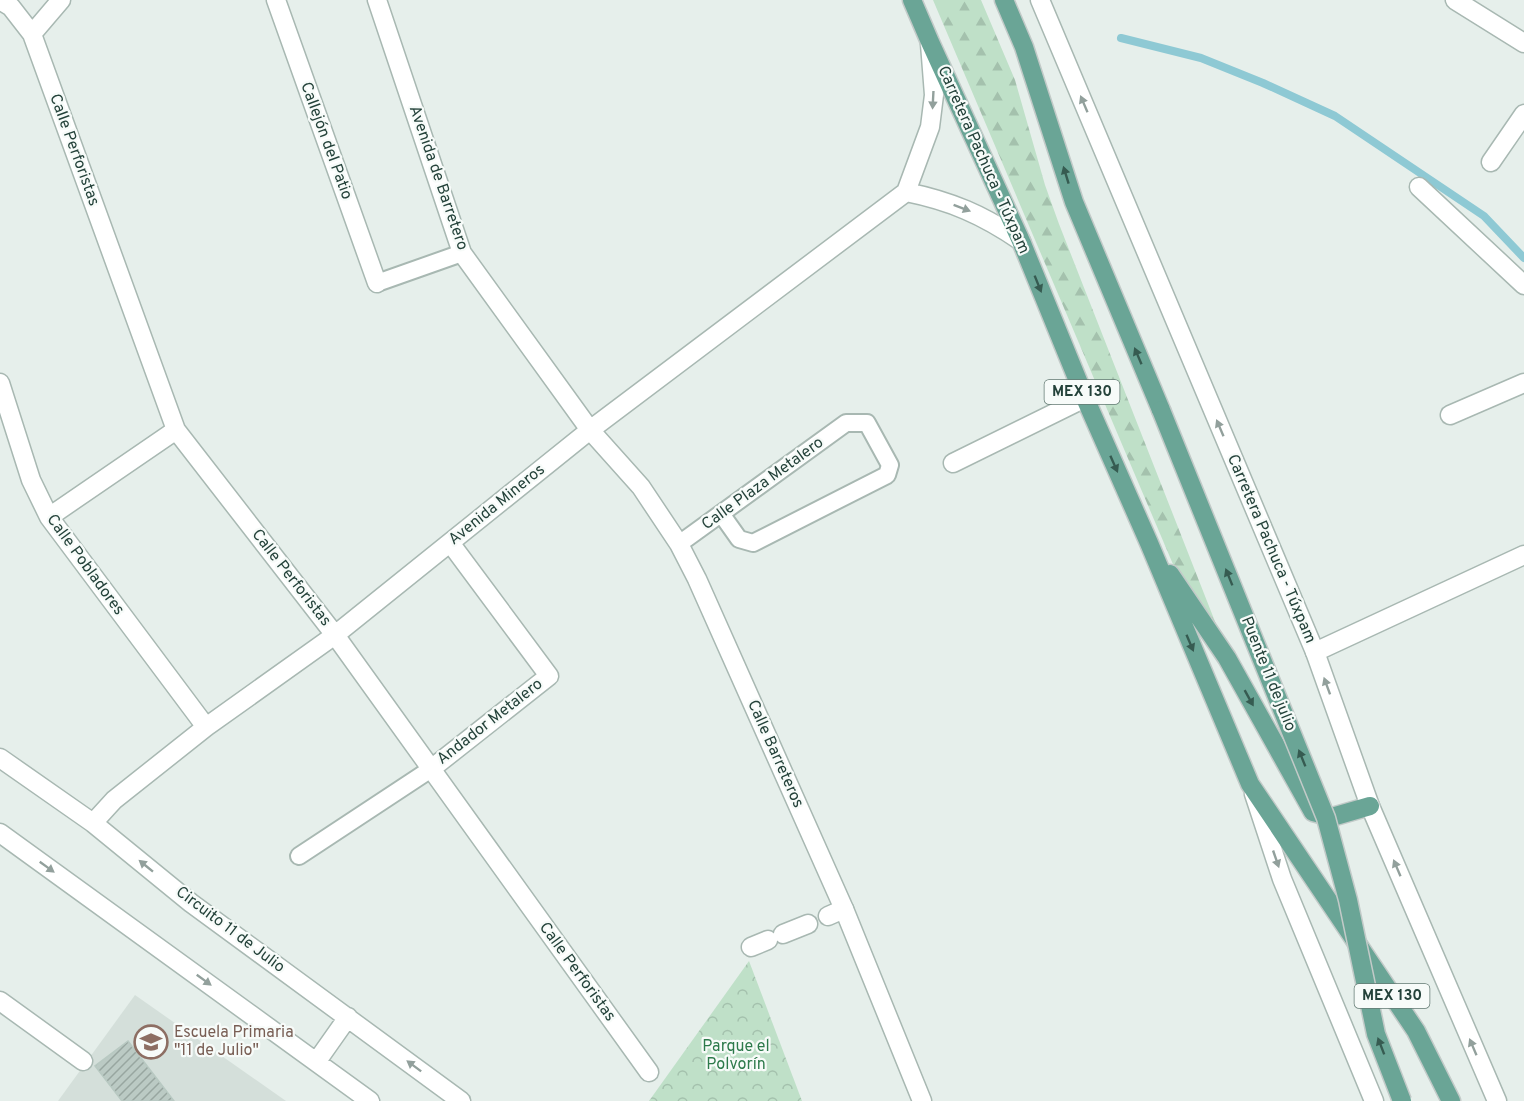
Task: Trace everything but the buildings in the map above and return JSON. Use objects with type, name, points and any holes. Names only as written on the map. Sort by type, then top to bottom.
[{"type":"main road","name":"Carretera Pachuca - Túxpam","points":[[912,0],[1021,241],[1085,398],[1149,543],[1250,784],[1416,1031],[1451,1101]]},
{"type":"main road","name":"Puente 11 de julio","points":[[1004,0],[1028,58],[1074,202],[1326,818],[1348,900],[1376,1034],[1402,1101]]},
{"type":"main road","points":[[1149,543],[1227,658],[1313,812],[1332,817],[1370,806]]},
{"type":"street","name":"Calle Perforistas","points":[[0,0],[11,7],[32,34],[176,430],[335,634],[649,1072]]},
{"type":"street","points":[[32,34],[61,0]]},
{"type":"street","name":"Callejón del Patio","points":[[276,0],[377,283]]},
{"type":"street","name":"Avenida de Barretero","points":[[377,0],[462,253],[590,430]]},
{"type":"street","name":"Carretera Pachuca - Túxpam","points":[[1040,0],[1315,652],[1370,806],[1497,1101]]},
{"type":"street","points":[[1455,0],[1524,43]]},
{"type":"street","points":[[930,42],[933,95],[930,127],[906,192],[937,198],[967,209],[995,223],[1021,241]]},
{"type":"street","points":[[1491,162],[1524,114]]},
{"type":"street","points":[[1419,187],[1524,285]]},
{"type":"street","name":"Avenida Mineros","points":[[93,823],[114,800],[206,727],[335,634],[451,544],[590,430],[906,192]]},
{"type":"street","name":"Calle Pobladores","points":[[0,383],[31,480],[49,517],[206,727]]},
{"type":"street","points":[[1450,415],[1524,383]]},
{"type":"street","points":[[954,463],[1085,398]]},
{"type":"street","points":[[49,517],[176,430]]},
{"type":"street","name":"Calle Barreteros","points":[[590,430],[641,487],[679,544],[697,579],[836,912],[922,1101]]},
{"type":"street","name":"Andador Metalero","points":[[431,769],[549,676],[451,544]]},
{"type":"street","points":[[1315,652],[1524,555]]},
{"type":"street","name":"Circuito 11 de Julio","points":[[0,758],[93,823],[191,903],[461,1101]]},
{"type":"street","name":"Carretera Pachuca - Túxpam","points":[[1250,784],[1282,879],[1374,1101]]},
{"type":"street","points":[[0,833],[370,1101]]},
{"type":"street","points":[[768,940],[808,924]]},
{"type":"street","points":[[0,1000],[83,1061]]},
{"type":"street","points":[[317,1061],[348,1017]]},
{"type":"lane","points":[[377,283],[462,253]]},
{"type":"lane","name":"Calle Plaza Metalero","points":[[679,544],[846,423],[867,423],[890,465],[888,475],[753,543],[739,539],[722,515]]},
{"type":"lane","points":[[299,856],[431,769]]},
{"type":"shaded area","name":"Escuela Primaria \"11 de Julio\"","points":[[135,995],[286,1101],[58,1101]]},
{"type":"green space","points":[[933,0],[981,0],[1015,80],[1045,185],[1059,224],[1225,647],[1178,576]]},
{"type":"green space","name":"Parque el Polvorín","points":[[749,961],[802,1101],[649,1101]]},
{"type":"waterway","points":[[1121,38],[1201,58],[1335,116],[1484,216],[1524,258]]},
{"type":"place","name":"Escuela Primaria \"11 de Julio\"","points":[[151,1042]]}]
